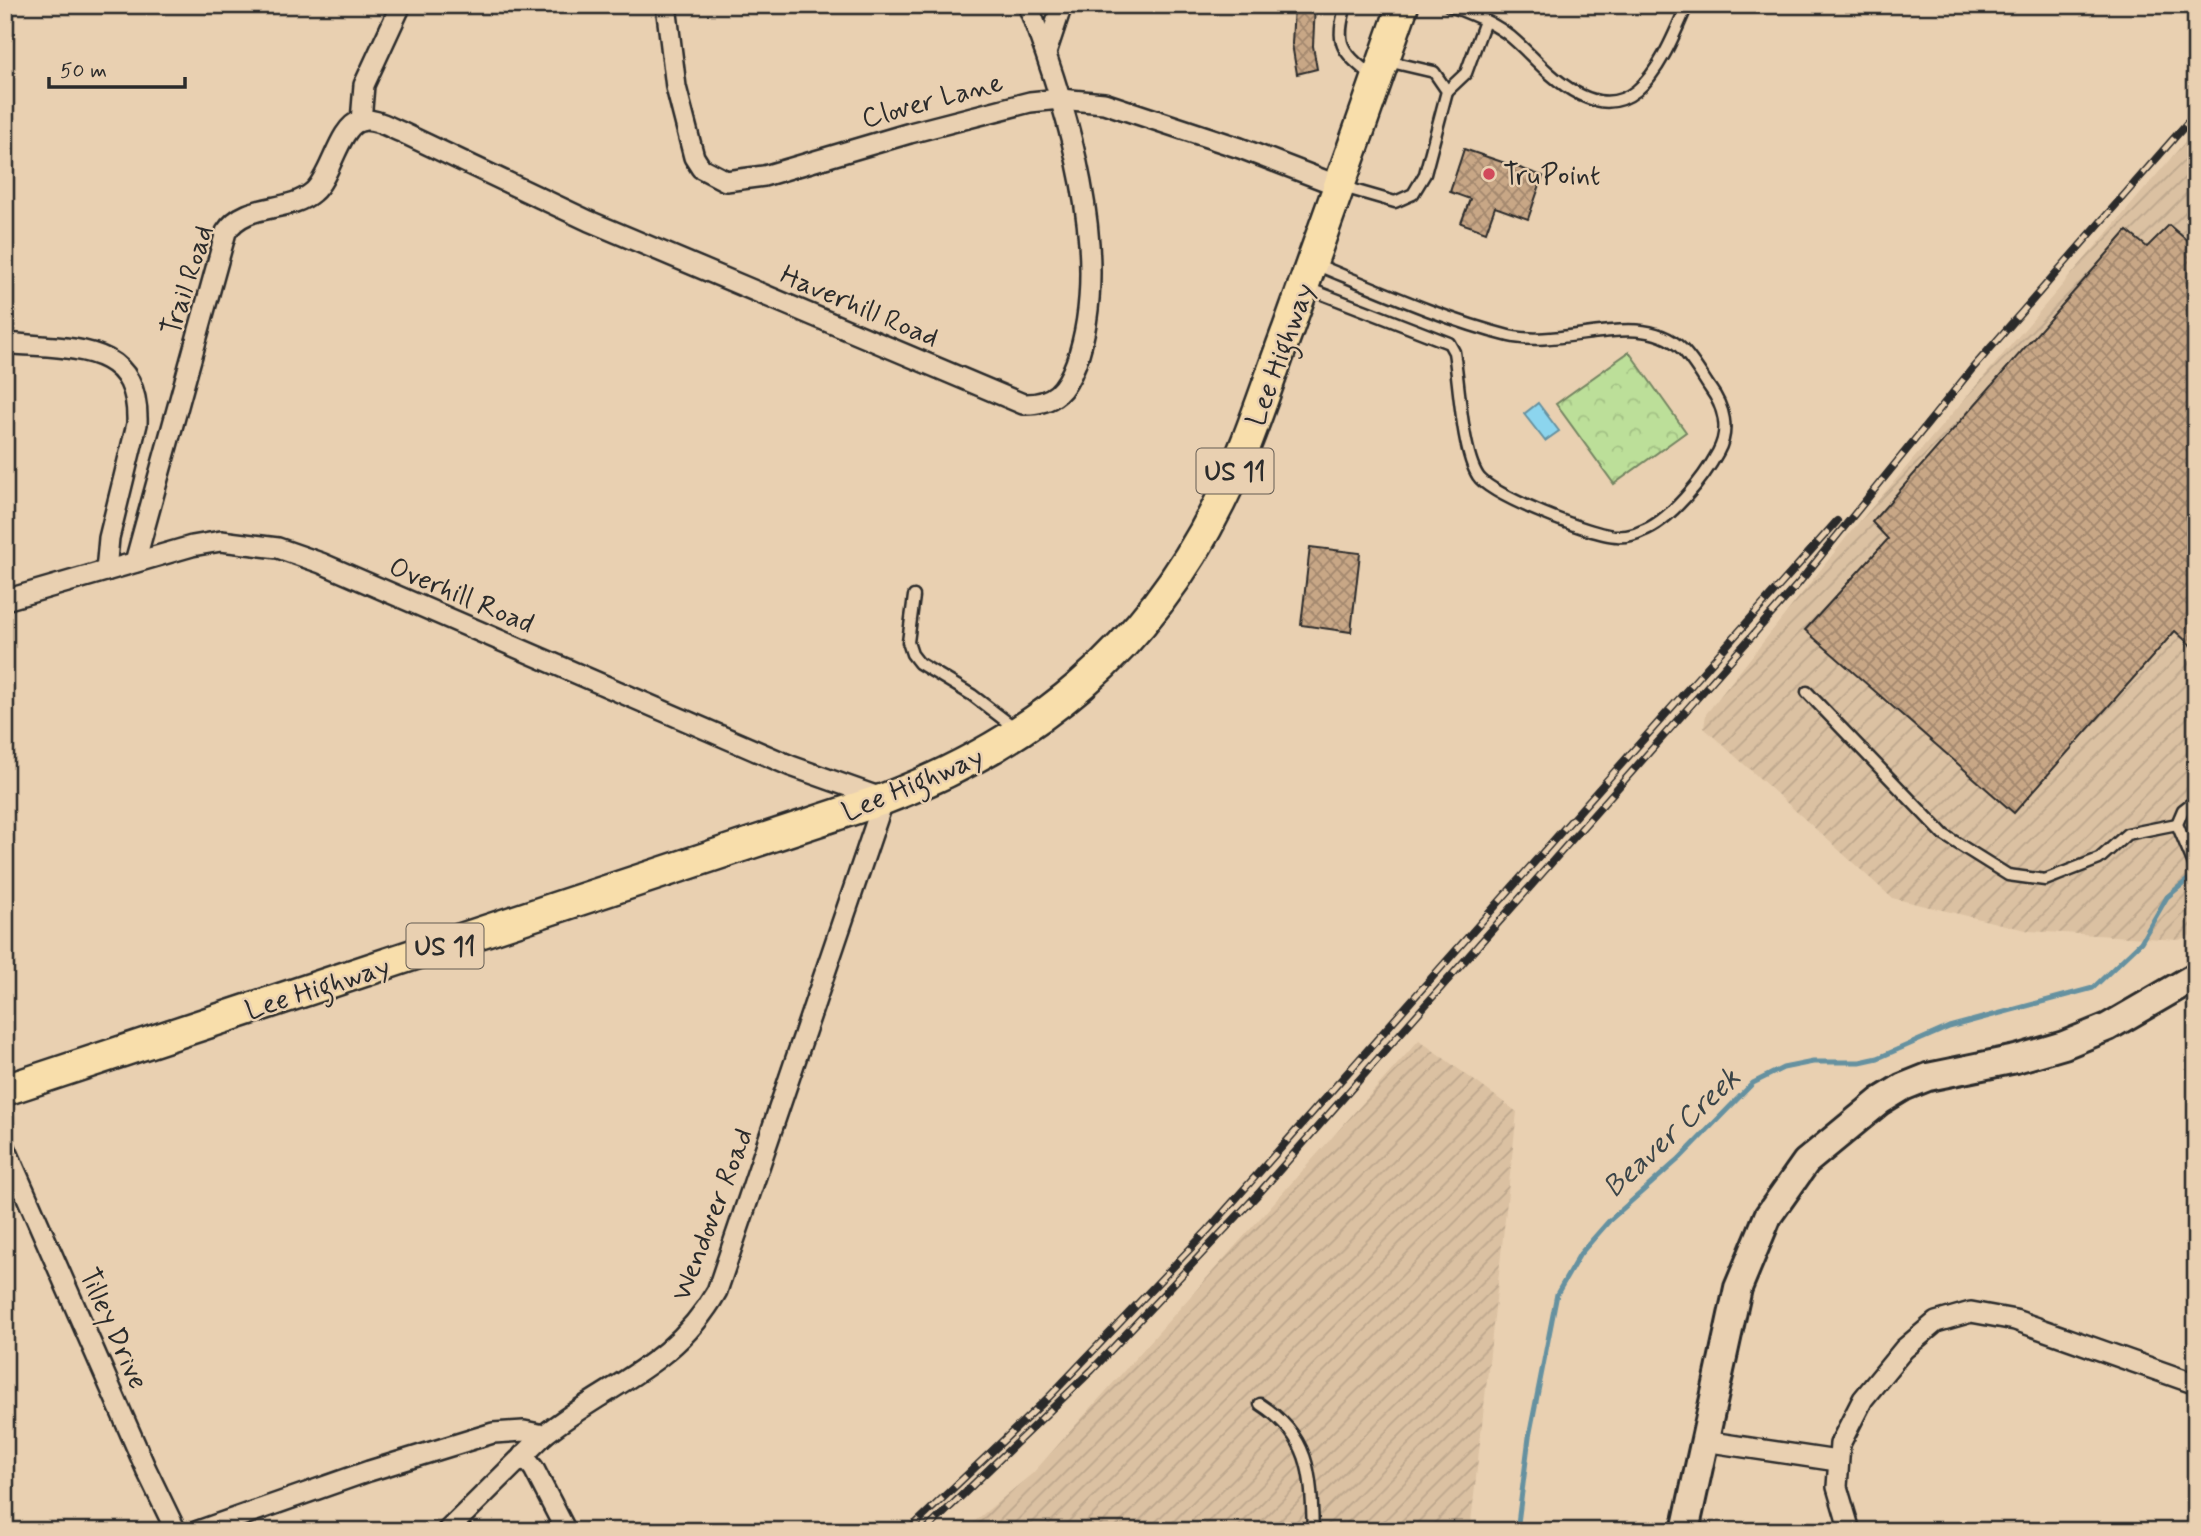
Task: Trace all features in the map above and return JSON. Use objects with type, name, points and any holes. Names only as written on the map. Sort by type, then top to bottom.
[{"type":"main road","name":"Lee Highway","points":[[5,1090],[884,799],[937,779],[1021,732],[1107,661],[1166,593],[1195,549],[1238,465],[1403,5]]},
{"type":"street","points":[[360,121],[360,104],[367,78],[401,5]]},
{"type":"street","name":"Clover Lane","points":[[666,5],[676,87],[694,157],[701,168],[726,181],[764,176],[910,132],[1030,102],[1060,99],[1104,103],[1240,148],[1339,186]]},
{"type":"street","points":[[1028,5],[1060,99]]},
{"type":"street","points":[[1046,53],[1062,5]]},
{"type":"street","name":"Haverhill Road","points":[[360,121],[370,120],[401,132],[589,221],[876,344],[1023,404],[1037,405],[1058,396],[1068,383],[1079,353],[1091,287],[1084,205],[1060,99]]},
{"type":"street","name":"Trail Road","points":[[135,562],[226,232],[240,217],[309,196],[324,177],[349,128],[360,121]]},
{"type":"street","points":[[5,343],[83,351],[106,357],[129,376],[138,406],[137,424],[109,538],[106,571]]},
{"type":"street","name":"Overhill Road","points":[[5,600],[191,545],[221,541],[278,548],[321,563],[791,766],[884,799]]},
{"type":"street","name":"Wendover Road","points":[[447,1531],[544,1435],[572,1413],[668,1352],[702,1318],[717,1291],[884,799]]},
{"type":"street","points":[[1685,1531],[1738,1288],[1750,1253],[1768,1216],[1806,1162],[1869,1109],[1903,1087],[1928,1077],[2016,1059],[2064,1045],[2108,1027],[2196,976]]},
{"type":"street","name":"Tilley Drive","points":[[5,1147],[146,1469],[176,1531]]},
{"type":"street","points":[[1850,1531],[1837,1487],[1840,1444],[1863,1399],[1920,1333],[1955,1315],[1986,1313],[2015,1320],[2196,1384]]},
{"type":"street","points":[[198,1531],[383,1467],[493,1433],[524,1431],[544,1435]]},
{"type":"street","points":[[1704,1441],[1837,1461]]},
{"type":"street","points":[[523,1455],[534,1469],[566,1531]]},
{"type":"lane","points":[[1346,5],[1339,32],[1344,52],[1380,70],[1434,72],[1447,91]]},
{"type":"lane","points":[[1448,5],[1504,32],[1574,92],[1597,103],[1611,104],[1636,89],[1654,70],[1669,48],[1687,5]]},
{"type":"lane","points":[[1339,186],[1395,202],[1413,194],[1425,174],[1447,91],[1466,73],[1485,21]]},
{"type":"lane","points":[[1308,275],[1394,296],[1508,335],[1564,339],[1638,330],[1671,340],[1684,351],[1719,402],[1724,433],[1720,447],[1710,465],[1664,519],[1633,535],[1599,533],[1501,495],[1478,476],[1470,459],[1454,352],[1449,342],[1308,275]]},
{"type":"lane","points":[[915,596],[909,633],[912,654],[919,663],[972,695],[1021,732]]},
{"type":"lane","points":[[1807,692],[1944,835],[2008,875],[2045,880],[2099,859],[2127,834],[2177,824]]},
{"type":"lane","points":[[2196,800],[2183,810],[2177,824],[2196,869]]},
{"type":"lane","points":[[1260,1404],[1279,1416],[1301,1444],[1307,1462],[1313,1531]]},
{"type":"shaded area","points":[[2196,129],[2196,933],[2179,940],[2030,931],[1892,898],[1704,728],[1706,714],[1849,534]]},
{"type":"shaded area","points":[[1419,1040],[1517,1112],[1470,1531],[963,1531],[1033,1473]]},
{"type":"green space","points":[[1629,352],[1686,432],[1614,484],[1556,404]]},
{"type":"water","points":[[1538,403],[1559,431],[1545,441],[1524,414]]},
{"type":"building","points":[[1294,5],[1315,5],[1313,46],[1317,69],[1297,74],[1292,44]]},
{"type":"building","points":[[1464,149],[1543,176],[1528,219],[1495,207],[1486,232],[1461,223],[1470,199],[1450,192]]},
{"type":"building","points":[[2169,225],[2196,248],[2196,650],[2175,631],[2014,813],[1805,630],[1888,539],[1872,522],[2127,231],[2147,247]]},
{"type":"building","points":[[1310,547],[1360,553],[1351,632],[1301,625]]},
{"type":"waterway","name":"Beaver Creek","points":[[1517,1531],[1529,1437],[1557,1294],[1580,1254],[1609,1221],[1680,1158],[1753,1083],[1783,1068],[1813,1062],[1860,1062],[1878,1058],[1949,1027],[2093,988],[2141,942],[2167,897],[2196,873]]},
{"type":"railway","points":[[925,1531],[1092,1370],[1260,1192],[1798,584],[1972,369],[2196,113]]},
{"type":"railway","points":[[908,1531],[1049,1397],[1208,1230],[1837,521]]},
{"type":"place","name":"TruPoint","points":[[1489,174]]}]
